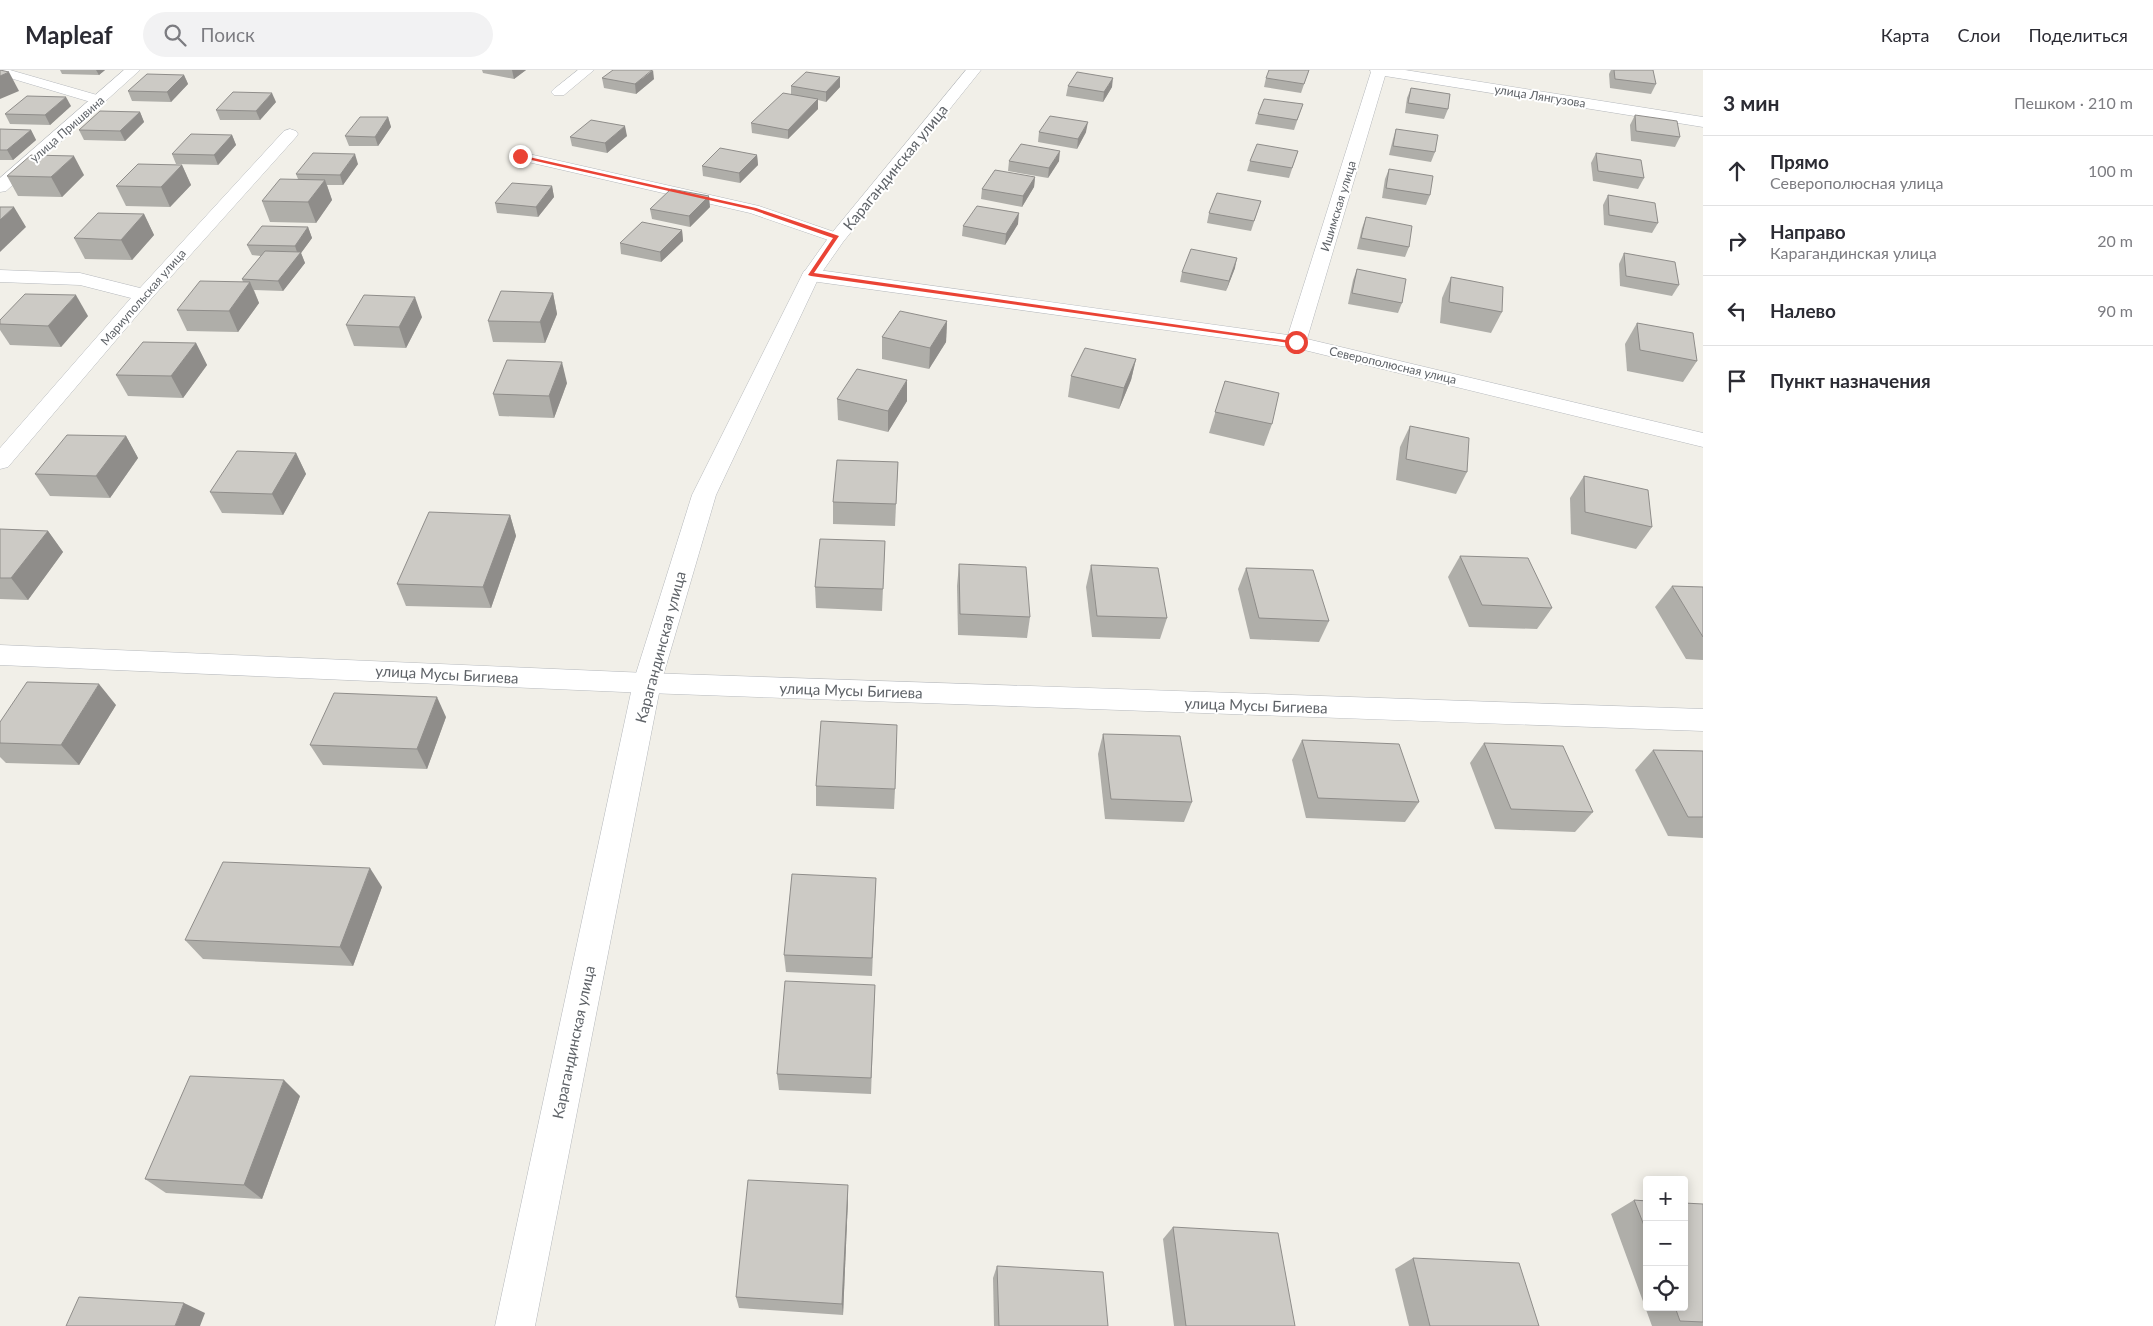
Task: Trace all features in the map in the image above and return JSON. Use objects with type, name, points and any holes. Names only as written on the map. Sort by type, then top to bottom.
[{"type":"street","name":"улица Пришвина","points":[[0,187],[133,70]]},
{"type":"street","points":[[558,92],[587,70]]},
{"type":"street","name":"Карагандинская улица","points":[[515,1326],[648,683],[704,495],[811,275],[837,238],[974,70]]},
{"type":"street","name":"улица Лянгузова","points":[[1378,70],[1703,122]]},
{"type":"street","name":"Ишимская улица","points":[[1296,342],[1378,70]]},
{"type":"street","name":"Мариупольская улица","points":[[0,462],[144,295],[290,134]]},
{"type":"street","name":"Северополюсная улица","points":[[811,275],[1296,342],[1703,440]]},
{"type":"street","points":[[0,276],[80,279],[144,295]]},
{"type":"street","name":"улица Мусы Бигиева","points":[[0,654],[648,683],[1703,720]]},
{"type":"lane","points":[[0,71],[99,100]]},
{"type":"lane","points":[[520,156],[754,209],[837,238]]},
{"type":"building","points":[[0,70],[9,72],[0,76]]},
{"type":"building","points":[[613,70],[652,70],[635,84],[602,78]]},
{"type":"building","points":[[1269,70],[1309,70],[1304,84],[1266,78]]},
{"type":"building","points":[[1614,70],[1653,70],[1656,84],[1615,79]]},
{"type":"building","points":[[806,72],[840,77],[826,92],[791,86]]},
{"type":"building","points":[[1077,72],[1113,78],[1104,92],[1068,86]]},
{"type":"building","points":[[147,74],[184,75],[167,92],[128,91]]},
{"type":"building","points":[[1411,88],[1450,94],[1448,109],[1408,103]]},
{"type":"building","points":[[233,92],[272,93],[256,111],[216,110]]},
{"type":"building","points":[[783,93],[818,99],[788,130],[751,123]]},
{"type":"building","points":[[27,96],[66,97],[45,115],[5,114]]},
{"type":"building","points":[[1264,99],[1303,104],[1297,120],[1258,114]]},
{"type":"building","points":[[100,111],[140,112],[120,131],[79,130]]},
{"type":"building","points":[[1635,115],[1677,121],[1680,137],[1636,131]]},
{"type":"building","points":[[1050,116],[1088,122],[1078,139],[1039,132]]},
{"type":"building","points":[[360,117],[388,117],[375,137],[345,136]]},
{"type":"building","points":[[591,120],[625,126],[605,143],[570,137]]},
{"type":"building","points":[[0,129],[31,130],[7,150],[0,150]]},
{"type":"building","points":[[1396,129],[1438,135],[1435,152],[1393,146]]},
{"type":"building","points":[[191,134],[232,135],[214,155],[172,154]]},
{"type":"building","points":[[1021,144],[1060,151],[1049,168],[1009,161]]},
{"type":"building","points":[[1257,144],[1298,151],[1292,168],[1250,161]]},
{"type":"building","points":[[720,148],[757,155],[739,173],[702,166]]},
{"type":"building","points":[[313,153],[355,154],[340,175],[296,174]]},
{"type":"building","points":[[1596,153],[1641,160],[1644,178],[1598,171]]},
{"type":"building","points":[[31,155],[74,156],[51,177],[7,176]]},
{"type":"building","points":[[138,164],[182,165],[161,187],[116,186]]},
{"type":"building","points":[[1389,169],[1433,176],[1430,195],[1386,188]]},
{"type":"building","points":[[995,170],[1035,177],[1023,196],[982,189]]},
{"type":"building","points":[[280,179],[325,180],[308,202],[262,201]]},
{"type":"building","points":[[512,183],[552,186],[536,207],[495,203]]},
{"type":"building","points":[[671,189],[709,196],[689,216],[650,209]]},
{"type":"building","points":[[1217,193],[1261,201],[1254,221],[1209,213]]},
{"type":"building","points":[[1608,195],[1655,203],[1658,223],[1609,215]]},
{"type":"building","points":[[977,206],[1019,213],[1006,234],[963,226]]},
{"type":"building","points":[[0,207],[14,207],[0,220]]},
{"type":"building","points":[[98,213],[144,214],[121,240],[74,238]]},
{"type":"building","points":[[1366,217],[1412,226],[1409,247],[1361,238]]},
{"type":"building","points":[[642,222],[682,230],[660,252],[620,243]]},
{"type":"building","points":[[262,226],[308,227],[295,246],[247,245]]},
{"type":"building","points":[[1191,249],[1237,258],[1229,281],[1182,272]]},
{"type":"building","points":[[265,251],[301,252],[278,281],[242,279]]},
{"type":"building","points":[[1624,253],[1675,262],[1679,285],[1626,276]]},
{"type":"building","points":[[1357,269],[1406,279],[1402,303],[1352,293]]},
{"type":"building","points":[[1451,277],[1503,287],[1502,312],[1449,302]]},
{"type":"building","points":[[200,281],[250,282],[229,311],[177,310]]},
{"type":"building","points":[[501,291],[553,293],[540,322],[488,321]]},
{"type":"building","points":[[25,294],[76,295],[48,326],[0,324],[0,320]]},
{"type":"building","points":[[364,295],[415,297],[399,327],[346,325]]},
{"type":"building","points":[[900,311],[947,321],[930,348],[882,337]]},
{"type":"building","points":[[1637,323],[1693,333],[1697,361],[1640,350]]},
{"type":"building","points":[[143,342],[196,343],[171,376],[116,375]]},
{"type":"building","points":[[1085,348],[1136,359],[1124,388],[1071,376]]},
{"type":"building","points":[[507,360],[562,362],[549,396],[493,394]]},
{"type":"building","points":[[857,369],[907,380],[888,411],[837,399]]},
{"type":"building","points":[[1225,381],[1279,393],[1272,424],[1215,412]]},
{"type":"building","points":[[1410,426],[1469,438],[1467,472],[1406,459]]},
{"type":"building","points":[[67,435],[126,436],[96,476],[35,474]]},
{"type":"building","points":[[237,451],[296,453],[272,494],[210,492]]},
{"type":"building","points":[[837,460],[898,462],[896,504],[833,502]]},
{"type":"building","points":[[1584,476],[1648,490],[1652,527],[1585,512]]},
{"type":"building","points":[[429,512],[510,515],[483,587],[397,584]]},
{"type":"building","points":[[0,529],[48,531],[11,578],[0,578]]},
{"type":"building","points":[[820,539],[885,541],[883,589],[815,587]]},
{"type":"building","points":[[1460,556],[1528,558],[1552,608],[1482,605]]},
{"type":"building","points":[[959,564],[1026,567],[1030,617],[960,614]]},
{"type":"building","points":[[1091,565],[1158,568],[1167,618],[1097,616]]},
{"type":"building","points":[[1246,568],[1313,570],[1329,621],[1259,618]]},
{"type":"building","points":[[1672,586],[1703,587],[1703,637]]},
{"type":"building","points":[[27,682],[99,684],[61,745],[0,743],[0,722]]},
{"type":"building","points":[[334,693],[437,697],[417,749],[310,745]]},
{"type":"building","points":[[821,721],[897,725],[895,789],[816,786]]},
{"type":"building","points":[[1103,734],[1180,736],[1192,802],[1111,799]]},
{"type":"building","points":[[1302,740],[1399,744],[1419,802],[1318,798]]},
{"type":"building","points":[[1484,743],[1563,746],[1593,812],[1511,809]]},
{"type":"building","points":[[1653,750],[1703,751],[1703,817],[1688,817]]},
{"type":"building","points":[[223,862],[370,868],[340,947],[185,940]]},
{"type":"building","points":[[792,874],[876,878],[872,958],[784,955]]},
{"type":"building","points":[[785,981],[875,985],[871,1078],[777,1074]]},
{"type":"building","points":[[190,1076],[284,1080],[244,1185],[145,1179]]},
{"type":"building","points":[[748,1180],[848,1185],[842,1304],[736,1297]]},
{"type":"building","points":[[1634,1200],[1643,1201],[1643,1223]]},
{"type":"building","points":[[1688,1203],[1703,1204],[1703,1322],[1680,1321],[1676,1311],[1688,1311]]},
{"type":"building","points":[[1173,1227],[1278,1233],[1295,1326],[1186,1326]]},
{"type":"building","points":[[1413,1258],[1519,1263],[1539,1326],[1430,1326]]},
{"type":"building","points":[[997,1266],[1103,1272],[1108,1326],[999,1326]]},
{"type":"building","points":[[79,1297],[184,1303],[175,1326],[66,1326]]},
{"type":"route","points":[[520,156],[754,209],[837,238],[811,275],[1296,342]]}]
